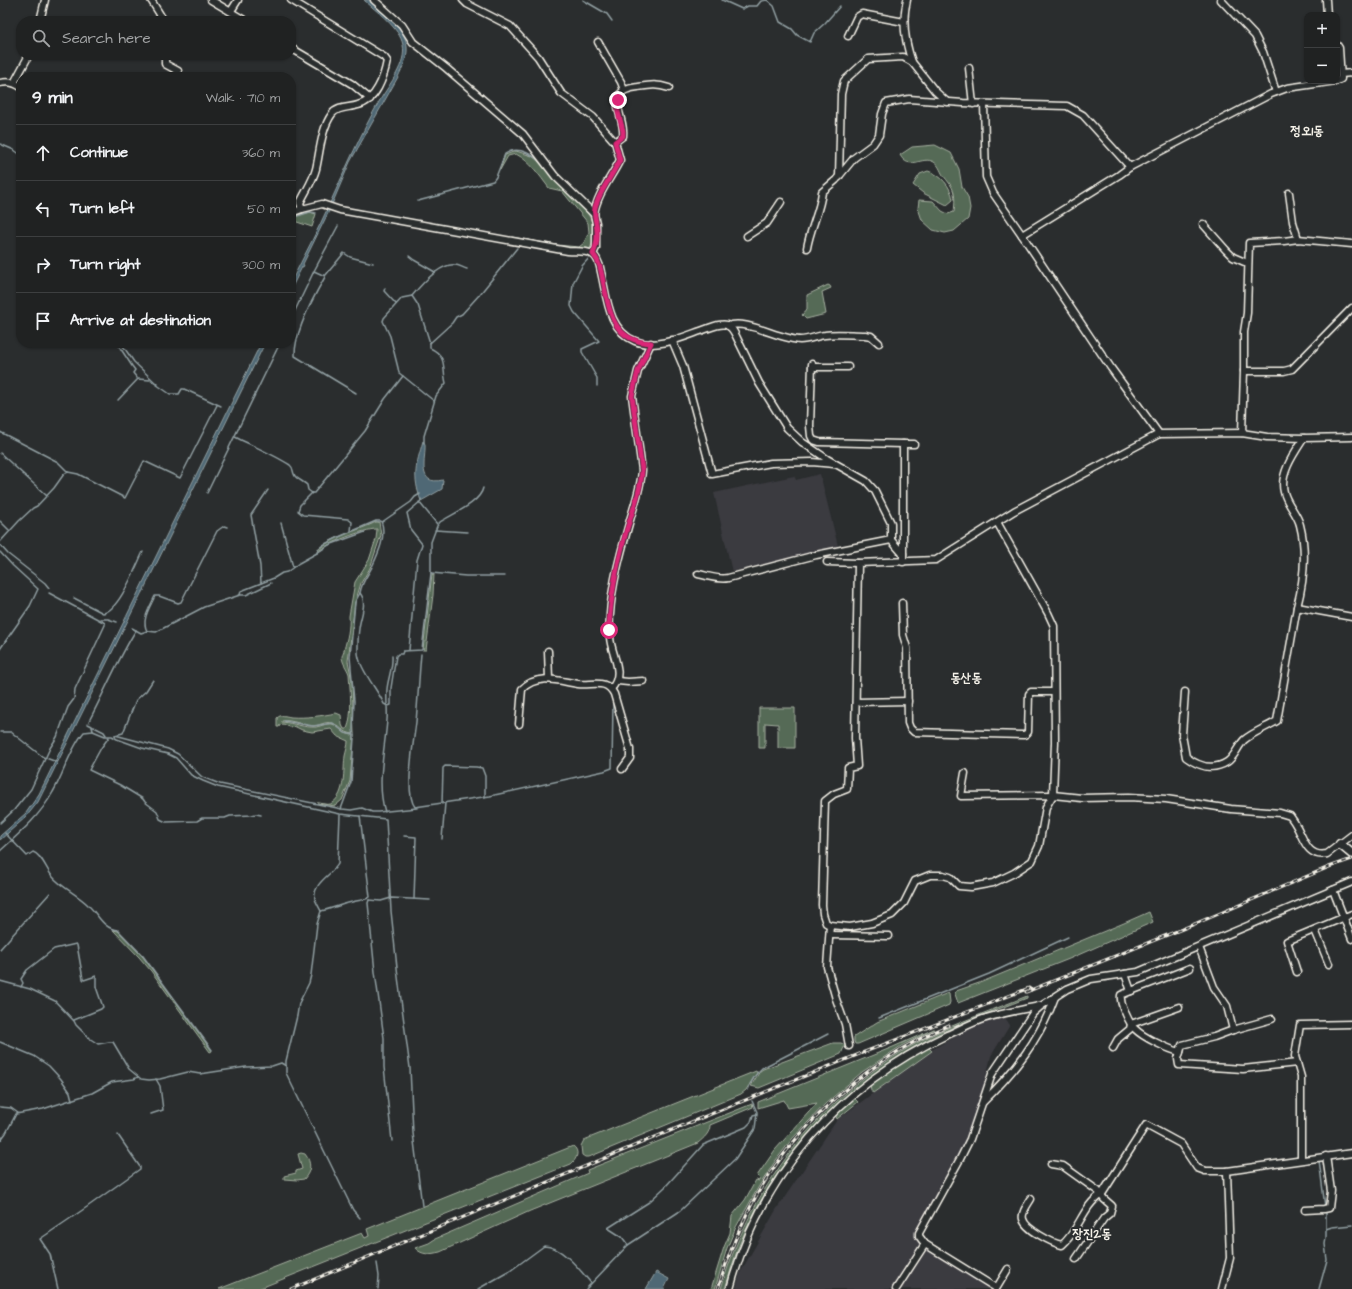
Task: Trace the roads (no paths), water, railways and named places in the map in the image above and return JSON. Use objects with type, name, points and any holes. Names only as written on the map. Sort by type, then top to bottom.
[{"type":"street","points":[[41,16],[45,0]]},
{"type":"street","points":[[151,0],[161,16]]},
{"type":"street","points":[[211,0],[238,16]]},
{"type":"street","points":[[231,11],[238,0]]},
{"type":"street","points":[[291,0],[384,57],[388,61],[385,71],[370,98],[363,104],[340,108],[333,112],[326,126],[318,155],[316,171],[300,203],[302,208]]},
{"type":"street","points":[[374,0],[402,25],[413,42],[446,68],[523,134],[555,176],[594,214]]},
{"type":"street","points":[[463,0],[467,4],[510,26],[538,57],[561,92],[594,117],[615,142],[620,160],[595,206],[596,248],[593,254]]},
{"type":"street","points":[[907,0],[904,22],[908,49],[912,62],[935,91],[947,102]]},
{"type":"street","points":[[1221,0],[1255,36],[1263,52],[1276,92]]},
{"type":"street","points":[[1326,0],[1327,12]]},
{"type":"street","points":[[848,36],[857,17],[862,14],[904,22]]},
{"type":"street","points":[[598,42],[624,90]]},
{"type":"street","points":[[1340,48],[1340,80]]},
{"type":"street","points":[[296,51],[352,84],[370,98]]},
{"type":"street","points":[[839,177],[841,94],[844,81],[868,59],[903,57],[912,62]]},
{"type":"street","points":[[20,72],[26,60]]},
{"type":"street","points":[[165,60],[165,64],[178,71]]},
{"type":"street","points":[[969,68],[973,104]]},
{"type":"street","points":[[1341,74],[1352,73]]},
{"type":"street","points":[[0,83],[14,83],[16,79]]},
{"type":"street","points":[[1022,235],[1119,175],[1130,166],[1276,92],[1287,88],[1316,84]]},
{"type":"street","points":[[615,142],[623,136],[618,112],[618,100],[620,93],[631,88],[660,85],[670,88]]},
{"type":"street","points":[[808,248],[809,240],[821,204],[822,192],[839,177],[854,158],[873,144],[879,135],[882,114],[886,103],[909,99],[973,104],[1067,106],[1084,115],[1130,166]]},
{"type":"street","points":[[984,104],[986,177],[992,193],[1111,368],[1159,434]]},
{"type":"street","points":[[1289,192],[1293,222],[1298,239]]},
{"type":"street","points":[[747,236],[767,223],[781,202]]},
{"type":"street","points":[[296,211],[322,204],[568,251],[588,252],[593,254],[597,259],[612,318],[616,326],[620,332],[636,341],[657,343],[672,340],[716,326],[739,324],[782,337],[800,340],[825,334],[865,335],[872,336],[879,343]]},
{"type":"street","points":[[1203,224],[1233,257],[1247,263]]},
{"type":"street","points":[[1242,433],[1244,332],[1247,313],[1247,263],[1249,243],[1298,239],[1352,244]]},
{"type":"street","points":[[1244,371],[1284,371],[1292,369],[1352,308]]},
{"type":"street","points":[[728,326],[735,334],[759,384],[787,428],[802,442],[866,481],[875,491],[890,523],[891,540],[903,554]]},
{"type":"street","points":[[672,340],[682,366],[712,474],[771,463],[812,462],[837,464]]},
{"type":"street","points":[[611,689],[618,681],[617,665],[610,640],[610,617],[617,571],[642,482],[642,470],[632,396],[638,371],[651,343]]},
{"type":"street","points":[[848,367],[812,366],[810,426],[813,440],[819,442],[914,444]]},
{"type":"street","points":[[827,562],[858,563],[936,560],[1014,511],[1159,434],[1242,433],[1267,437],[1352,437]]},
{"type":"street","points":[[1185,692],[1182,735],[1186,757],[1195,764],[1206,767],[1214,767],[1227,762],[1245,740],[1277,722],[1304,573],[1303,542],[1300,525],[1284,492],[1283,482],[1296,450],[1304,438]]},
{"type":"street","points":[[903,444],[903,562]]},
{"type":"street","points":[[858,563],[856,766],[848,768],[847,789],[834,794],[825,801],[822,905],[826,923],[830,925],[850,927],[872,923],[892,914],[904,903],[915,881],[930,875],[943,875],[950,878],[959,886],[971,887],[993,883],[1014,873],[1032,861],[1039,846],[1046,807],[1053,795],[1055,742],[1054,626],[1048,612],[997,522]]},
{"type":"street","points":[[698,574],[711,576],[722,580],[816,555],[891,540]]},
{"type":"street","points":[[902,603],[903,635],[907,648],[908,723],[914,732],[1024,735],[1028,732],[1029,694],[1031,692],[1054,692]]},
{"type":"street","points":[[1298,607],[1352,617]]},
{"type":"street","points":[[548,651],[549,680]]},
{"type":"street","points":[[520,724],[522,689],[534,681],[557,679],[579,684],[604,684],[611,689],[617,703],[631,753],[630,758],[622,769]]},
{"type":"street","points":[[618,681],[643,681]]},
{"type":"street","points":[[856,702],[908,701]]},
{"type":"street","points":[[965,773],[961,796],[1053,795],[1082,798],[1166,799],[1231,809],[1280,813],[1290,816],[1307,848],[1315,854],[1327,854],[1352,835]]},
{"type":"street","points":[[1340,844],[1352,854]]},
{"type":"street","points":[[1008,1269],[996,1288],[926,1244],[919,1236],[919,1233],[970,1139],[992,1074],[1033,1013],[1067,989],[1090,979],[1138,972],[1352,882]]},
{"type":"street","points":[[1333,890],[1352,939]]},
{"type":"street","points":[[1297,972],[1287,941],[1352,914]]},
{"type":"street","points":[[830,925],[827,967],[845,1024],[849,1046]]},
{"type":"street","points":[[1315,930],[1329,964]]},
{"type":"street","points":[[830,935],[889,936]]},
{"type":"street","points":[[1199,947],[1214,987],[1227,1006],[1233,1030]]},
{"type":"street","points":[[1180,1052],[1161,1045],[1135,1030],[1120,998],[1121,995],[1190,968]]},
{"type":"street","points":[[1125,974],[1131,991]]},
{"type":"street","points":[[983,1102],[1019,1064],[1047,1018],[1055,997]]},
{"type":"street","points":[[730,1289],[747,1238],[774,1188],[812,1134],[845,1101],[860,1088],[895,1063],[932,1042],[983,1019],[1041,1006]]},
{"type":"street","points":[[1131,1024],[1179,1007]]},
{"type":"street","points":[[1272,1019],[1182,1045],[1178,1059],[1179,1065],[1186,1067],[1243,1069],[1297,1063]]},
{"type":"street","points":[[1113,1048],[1118,1039],[1130,1029],[1131,1024]]},
{"type":"street","points":[[1301,1159],[1300,1077],[1295,1056],[1300,1025],[1352,1024]]},
{"type":"street","points":[[1031,1199],[1022,1215],[1026,1225],[1056,1244],[1062,1245],[1069,1239],[1093,1201],[1102,1194],[1146,1125],[1181,1144],[1198,1168],[1205,1171],[1227,1171],[1301,1159],[1352,1153]]},
{"type":"street","points":[[1305,1210],[1329,1208],[1331,1191],[1326,1156]]},
{"type":"street","points":[[1051,1164],[1063,1166],[1102,1194],[1104,1199],[1112,1206],[1110,1213],[1104,1218],[1076,1259]]},
{"type":"street","points":[[1222,1289],[1230,1258],[1227,1171]]},
{"type":"street","points":[[896,1289],[926,1244]]},
{"type":"water","points":[[364,0],[369,0],[387,15],[403,33],[407,47],[406,59],[398,77],[350,162],[330,209],[303,264],[304,266],[296,279],[296,272],[321,223],[360,138],[373,112],[400,66],[404,52],[403,45],[397,32],[387,20]]},
{"type":"water","points":[[259,348],[263,348],[144,591],[142,592],[38,802],[26,817],[0,840],[0,836],[26,813],[39,794]]},
{"type":"water","points":[[423,441],[425,444],[424,470],[426,475],[429,479],[435,481],[443,480],[442,489],[421,501],[418,492],[416,471],[418,457]]},
{"type":"water","points":[[656,1272],[669,1279],[664,1289],[646,1289]]},
{"type":"waterway","points":[[583,0],[607,14],[612,21]]},
{"type":"waterway","points":[[722,0],[742,9],[748,6],[757,6],[761,1],[767,0],[774,6],[780,22],[792,29],[797,35],[810,42],[814,33],[840,6]]},
{"type":"waterway","points":[[0,144],[16,151]]},
{"type":"waterway","points":[[418,201],[493,181],[505,154],[510,151],[516,150],[526,152],[536,158],[544,166]]},
{"type":"waterway","points":[[569,194],[585,210]]},
{"type":"waterway","points":[[296,216],[310,212],[316,213]]},
{"type":"waterway","points":[[296,309],[338,226]]},
{"type":"waterway","points":[[424,443],[424,436],[436,396],[446,383],[442,359],[436,351],[430,348],[430,343],[452,323],[456,317],[462,314],[517,248]]},
{"type":"waterway","points":[[314,271],[325,276],[344,253],[350,257],[373,263]]},
{"type":"waterway","points":[[409,256],[435,272]]},
{"type":"waterway","points":[[590,257],[582,266],[573,283],[571,306],[574,312],[599,341],[582,349],[582,352],[597,378],[597,386]]},
{"type":"waterway","points":[[412,296],[420,286],[443,267],[458,265],[467,269]]},
{"type":"waterway","points":[[296,347],[301,326],[310,304],[325,277],[324,275]]},
{"type":"waterway","points":[[385,288],[384,291],[396,304]]},
{"type":"waterway","points":[[351,531],[352,522],[348,519],[303,515],[298,511],[300,505],[312,493],[314,493],[365,431],[385,399],[403,376],[399,373],[390,336],[383,321],[402,298],[412,296],[418,305],[430,343]]},
{"type":"waterway","points":[[120,348],[135,370],[133,373],[137,378]]},
{"type":"waterway","points":[[124,348],[134,362],[158,385]]},
{"type":"waterway","points":[[207,493],[278,348]]},
{"type":"waterway","points":[[296,348],[295,356],[356,393]]},
{"type":"waterway","points":[[403,376],[434,401]]},
{"type":"waterway","points":[[118,400],[138,379],[150,380],[170,394],[179,394],[182,389],[184,389],[221,406]]},
{"type":"waterway","points":[[0,542],[19,521],[37,506],[54,488],[64,474],[68,472],[78,474],[125,498],[144,461],[180,478],[217,405]]},
{"type":"waterway","points":[[0,432],[58,462],[68,472]]},
{"type":"waterway","points":[[235,437],[290,465],[295,476],[307,485],[308,490],[312,493]]},
{"type":"waterway","points":[[0,453],[47,496]]},
{"type":"waterway","points":[[132,628],[141,633],[147,631],[156,632],[204,607],[240,595],[241,591],[287,572],[317,553],[318,549],[323,545],[341,536],[376,521],[381,521],[383,526],[381,544],[372,567],[363,582],[360,593],[363,601],[363,610],[358,634],[358,655],[360,662],[384,704],[388,706],[391,705],[391,688],[396,656],[398,654],[402,654],[403,651],[422,650],[431,573],[431,542],[437,526],[440,522],[465,508],[477,499],[483,488]]},
{"type":"waterway","points":[[261,583],[260,566],[251,515],[268,490]]},
{"type":"waterway","points":[[382,522],[420,494]]},
{"type":"waterway","points":[[409,650],[417,560],[422,544],[411,530],[407,513],[421,501],[421,499]]},
{"type":"waterway","points":[[419,502],[437,524]]},
{"type":"waterway","points":[[0,521],[10,531]]},
{"type":"waterway","points":[[281,523],[293,567]]},
{"type":"waterway","points":[[147,631],[145,622],[155,596],[178,603],[181,602],[217,531],[224,526],[227,527]]},
{"type":"waterway","points":[[435,530],[467,532]]},
{"type":"waterway","points":[[317,553],[329,545],[365,532]]},
{"type":"waterway","points":[[0,545],[8,554],[45,583],[49,588]]},
{"type":"waterway","points":[[0,552],[38,589],[30,606],[0,649]]},
{"type":"waterway","points":[[74,598],[103,613],[109,610],[121,597],[143,552]]},
{"type":"waterway","points":[[431,573],[466,576],[505,576]]},
{"type":"waterway","points":[[240,595],[246,595],[271,583]]},
{"type":"waterway","points":[[0,823],[14,810],[31,789],[50,748],[57,737],[68,707],[74,699],[75,689],[105,625],[105,623],[49,593]]},
{"type":"waterway","points":[[341,809],[351,782],[354,738],[354,701],[350,657],[355,602],[360,593]]},
{"type":"waterway","points":[[100,619],[108,619],[117,622]]},
{"type":"waterway","points":[[0,851],[15,838],[42,809],[57,785],[79,739],[84,732],[93,731],[92,726],[88,724],[89,721],[123,652],[136,630]]},
{"type":"waterway","points":[[421,654],[410,779],[410,790],[415,807],[490,796],[612,768],[613,702]]},
{"type":"waterway","points":[[385,812],[382,801],[381,778],[387,720],[387,689],[392,665],[392,656]]},
{"type":"waterway","points":[[115,735],[123,733],[136,700],[146,691],[153,680]]},
{"type":"waterway","points":[[284,721],[313,726],[333,723],[345,733],[354,735]]},
{"type":"waterway","points":[[92,727],[104,732],[106,735]]},
{"type":"waterway","points":[[93,731],[105,736],[112,736],[142,748],[168,754],[176,758],[191,775],[218,787],[340,814],[386,819],[391,911],[410,1068],[413,1133],[422,1206]]},
{"type":"waterway","points":[[0,732],[11,732],[43,757],[57,762]]},
{"type":"waterway","points":[[115,735],[168,749],[178,754],[202,777],[220,784],[342,809],[351,810],[362,808],[372,812],[378,812],[417,808]]},
{"type":"waterway","points":[[109,737],[89,770],[120,785],[143,799],[157,811],[160,819],[166,822],[197,821],[202,818],[225,818],[230,816],[256,814],[261,815]]},
{"type":"waterway","points":[[442,804],[443,768],[445,766],[482,768],[485,776],[485,797]]},
{"type":"waterway","points":[[442,839],[445,803]]},
{"type":"waterway","points":[[340,815],[338,864],[316,888],[315,899],[321,911],[317,924],[311,975],[309,983],[299,1003],[286,1061],[286,1073],[353,1210],[360,1218]]},
{"type":"waterway","points":[[321,911],[370,897],[360,816]]},
{"type":"waterway","points":[[5,833],[27,856],[33,852],[39,856],[56,880],[84,901],[108,927],[118,930],[143,956],[212,1050]]},
{"type":"waterway","points":[[404,836],[416,837],[414,899]]},
{"type":"waterway","points":[[0,949],[50,893]]},
{"type":"waterway","points":[[369,900],[381,901],[391,898],[430,900]]},
{"type":"waterway","points":[[369,900],[368,903],[375,972],[384,1038],[384,1067],[392,1141]]},
{"type":"waterway","points":[[879,1018],[989,974],[1068,937]]},
{"type":"waterway","points":[[21,987],[23,983],[21,979],[27,970],[54,949],[76,944],[83,979],[96,976],[96,987],[103,1007],[74,1020]]},
{"type":"waterway","points":[[0,981],[30,989],[55,1001],[89,1038],[98,1044],[113,1042],[129,1069],[141,1079],[160,1079],[188,1072],[200,1074],[246,1067],[272,1066],[281,1063],[286,1066]]},
{"type":"waterway","points":[[748,1090],[750,1084],[762,1068],[828,1034]]},
{"type":"waterway","points":[[0,1042],[34,1056],[49,1066],[70,1092],[72,1100]]},
{"type":"waterway","points":[[0,1141],[16,1114],[43,1109],[92,1093],[112,1082],[134,1079],[138,1077]]},
{"type":"waterway","points":[[151,1114],[163,1110],[160,1086],[156,1079]]},
{"type":"waterway","points":[[586,1289],[628,1245],[680,1211],[735,1159],[755,1129],[757,1112],[752,1101]]},
{"type":"waterway","points":[[0,1107],[11,1108],[18,1113]]},
{"type":"waterway","points":[[628,1245],[622,1237],[608,1228],[649,1202],[665,1187],[703,1145],[746,1127],[751,1122],[753,1115],[757,1114]]},
{"type":"waterway","points":[[58,1289],[50,1254],[40,1239],[140,1169],[118,1135]]},
{"type":"waterway","points":[[1319,1160],[1325,1207]]},
{"type":"waterway","points":[[1319,1289],[1327,1260],[1325,1244],[1326,1211]]},
{"type":"waterway","points":[[1326,1229],[1352,1225]]},
{"type":"waterway","points":[[478,1289],[510,1271],[544,1246],[551,1247],[564,1254],[591,1283]]},
{"type":"waterway","points":[[377,1263],[379,1276],[378,1289]]},
{"type":"railway","points":[[1026,992],[1197,923],[1329,867],[1352,859]]},
{"type":"railway","points":[[291,1289],[701,1118],[1029,988],[1031,990]]},
{"type":"railway","points":[[718,1289],[725,1266],[740,1229],[756,1196],[776,1165],[799,1136],[825,1108],[884,1060],[916,1041],[949,1025]]},
{"type":"district","name":"정오1동","points":[[1307,130]]},
{"type":"district","name":"동산동","points":[[966,677]]},
{"type":"district","name":"장진2동","points":[[1092,1233]]}]
